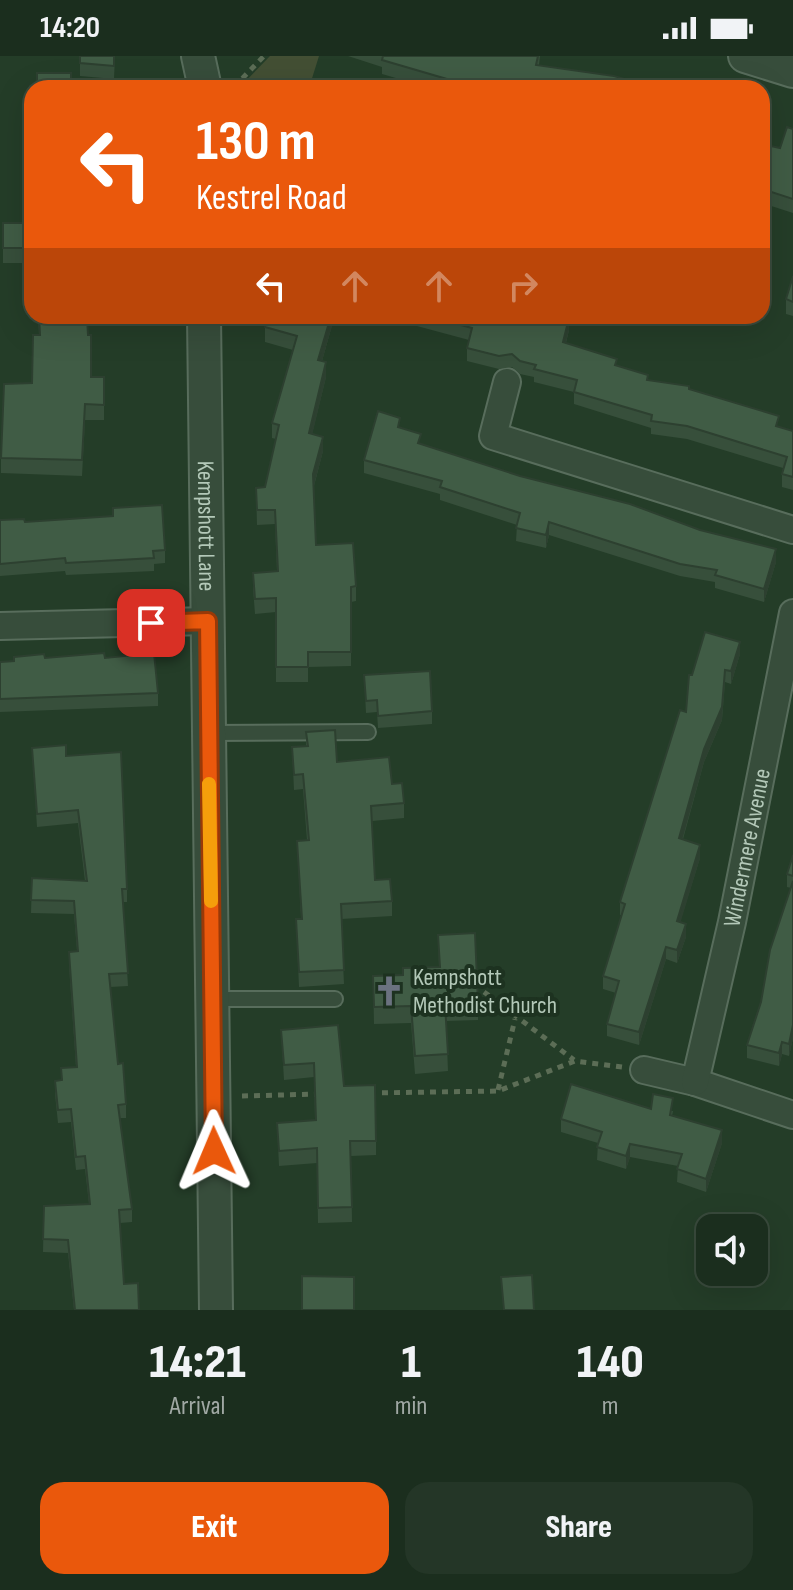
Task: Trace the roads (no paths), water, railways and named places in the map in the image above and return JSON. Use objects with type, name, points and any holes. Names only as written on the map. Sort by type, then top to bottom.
[{"type":"street","points":[[745,56],[793,71]]},
{"type":"street","name":"Kempshott Lane","points":[[204,324],[216,1310]]},
{"type":"street","points":[[507,382],[493,436],[793,530]]},
{"type":"street","name":"Windermere Avenue","points":[[695,1082],[732,922],[793,613]]},
{"type":"street","points":[[0,626],[208,621]]},
{"type":"street","points":[[644,1070],[695,1082],[793,1115]]},
{"type":"lane","points":[[209,733],[368,732]]},
{"type":"lane","points":[[212,999],[335,999]]},
{"type":"place","name":"Kempshott Methodist Church","points":[[389,991]]}]
